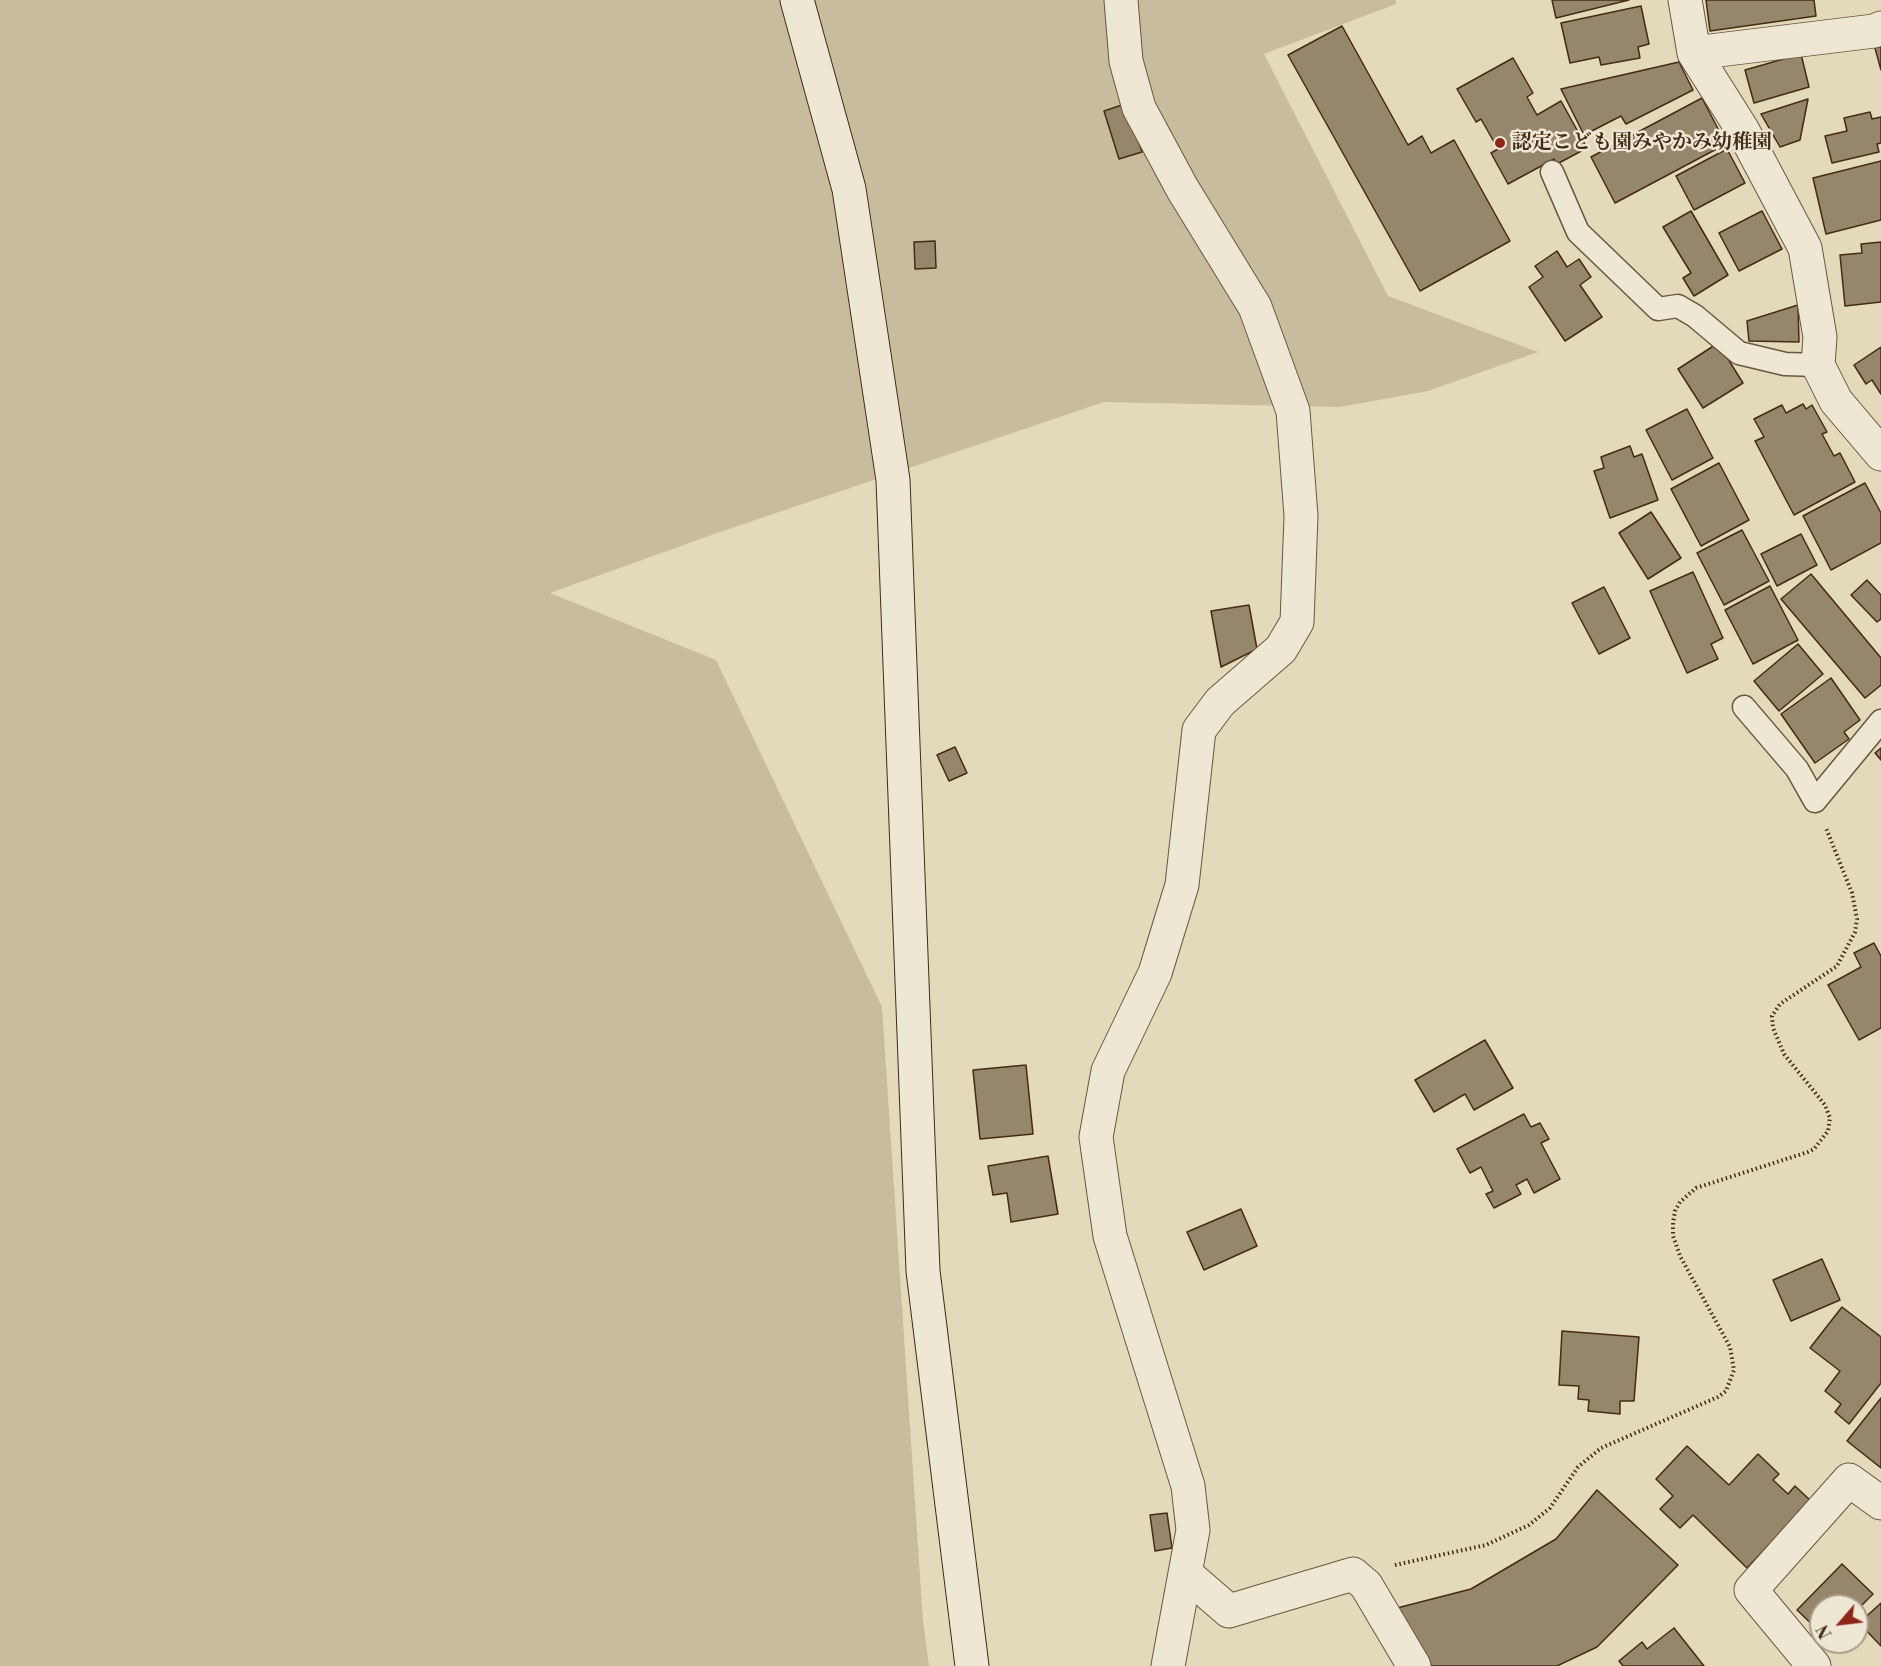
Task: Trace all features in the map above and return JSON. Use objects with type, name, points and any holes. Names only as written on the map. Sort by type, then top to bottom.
[{"type":"street","points":[[797,0],[849,189],[893,480],[923,1272],[972,1666]]},
{"type":"street","points":[[1121,0],[1126,61],[1139,108],[1182,188],[1255,307],[1293,411],[1301,516],[1296,622],[1281,649],[1220,702],[1199,730],[1182,885],[1155,974],[1108,1071],[1096,1137],[1110,1236],[1188,1486],[1192,1530],[1168,1666]]},
{"type":"street","points":[[1685,0],[1694,53],[1742,129],[1805,248],[1820,336],[1818,366],[1836,400],[1881,454]]},
{"type":"street","points":[[1694,53],[1874,31],[1881,28]]},
{"type":"street","points":[[1805,1663],[1750,1590],[1849,1480],[1881,1503]]},
{"type":"street","points":[[1185,1573],[1229,1611],[1353,1574],[1366,1585],[1414,1666]]},
{"type":"lane","points":[[1552,172],[1578,232],[1658,309],[1678,306],[1695,316],[1739,353],[1785,364],[1818,366]]},
{"type":"lane","points":[[1744,707],[1797,769],[1815,801],[1881,721]]},
{"type":"path","points":[[1353,1574],[1486,1545],[1529,1525],[1550,1508],[1578,1467],[1600,1448],[1726,1391],[1734,1370],[1730,1347],[1680,1256],[1673,1236],[1673,1223],[1675,1211],[1680,1202],[1696,1188],[1815,1149],[1828,1131],[1830,1118],[1825,1105],[1784,1054],[1776,1038],[1772,1016],[1780,1004],[1837,966],[1855,932],[1857,920],[1852,893],[1815,801]]},
{"type":"shaded area","points":[[0,0],[1396,0],[1396,4],[1264,54],[1388,296],[1538,352],[1428,391],[1340,407],[1104,402],[717,533],[550,593],[716,660],[882,1007],[923,1621],[929,1666],[0,1666]]},
{"type":"building","points":[[1552,0],[1629,0],[1556,18]]},
{"type":"building","points":[[1706,0],[1814,0],[1816,16],[1710,31]]},
{"type":"building","points":[[1641,6],[1649,44],[1638,47],[1640,58],[1601,65],[1599,57],[1570,63],[1561,23]]},
{"type":"building","points":[[1342,26],[1408,145],[1422,136],[1431,153],[1454,140],[1510,241],[1420,291],[1288,55]]},
{"type":"building","points":[[1881,46],[1881,70],[1875,48]]},
{"type":"building","points":[[1801,54],[1809,87],[1754,103],[1745,70]]},
{"type":"building","points":[[1513,58],[1533,93],[1527,97],[1537,115],[1561,101],[1587,148],[1557,164],[1554,159],[1508,184],[1491,153],[1498,149],[1481,119],[1476,122],[1457,89]]},
{"type":"building","points":[[1679,62],[1693,90],[1626,124],[1621,116],[1584,135],[1561,89]]},
{"type":"building","points":[[1702,98],[1726,144],[1615,203],[1591,157]]},
{"type":"building","points":[[1808,99],[1800,140],[1780,147],[1761,114]]},
{"type":"building","points":[[1128,103],[1142,152],[1119,159],[1104,111]]},
{"type":"building","points":[[1870,112],[1872,119],[1881,117],[1881,143],[1877,144],[1879,152],[1832,163],[1825,136],[1847,131],[1844,118]]},
{"type":"building","points":[[1727,149],[1745,183],[1694,210],[1676,176]]},
{"type":"building","points":[[1881,161],[1881,220],[1826,234],[1813,178]]},
{"type":"building","points":[[1691,211],[1728,275],[1694,296],[1683,278],[1691,273],[1663,227]]},
{"type":"building","points":[[1762,211],[1782,249],[1739,271],[1719,233]]},
{"type":"building","points":[[935,241],[936,268],[915,269],[914,242]]},
{"type":"building","points":[[1881,242],[1881,302],[1845,306],[1840,255],[1862,253],[1861,244]]},
{"type":"building","points":[[1557,251],[1567,267],[1579,259],[1591,277],[1580,285],[1602,317],[1565,341],[1529,287],[1543,277],[1535,266]]},
{"type":"building","points":[[1798,305],[1799,342],[1749,341],[1747,321]]},
{"type":"building","points":[[1718,343],[1743,383],[1703,408],[1678,369]]},
{"type":"building","points":[[1881,347],[1881,394],[1872,380],[1866,384],[1854,365]]},
{"type":"building","points":[[1803,404],[1806,409],[1812,405],[1827,432],[1822,434],[1834,456],[1840,453],[1855,482],[1794,515],[1755,441],[1764,437],[1754,419],[1782,405],[1786,413]]},
{"type":"building","points":[[1687,409],[1713,458],[1672,480],[1646,430]]},
{"type":"building","points":[[1630,446],[1634,457],[1642,454],[1658,500],[1610,518],[1594,471],[1604,468],[1601,457]]},
{"type":"building","points":[[1719,463],[1749,520],[1701,546],[1671,489]]},
{"type":"building","points":[[1865,483],[1881,513],[1881,543],[1831,570],[1803,516]]},
{"type":"building","points":[[1651,512],[1681,558],[1648,579],[1619,533]]},
{"type":"building","points":[[1742,530],[1769,581],[1724,605],[1697,553]]},
{"type":"building","points":[[1801,534],[1817,565],[1777,586],[1761,554]]},
{"type":"building","points":[[1693,572],[1723,638],[1711,644],[1718,659],[1687,673],[1650,591]]},
{"type":"building","points":[[1811,574],[1881,658],[1881,685],[1865,698],[1781,599]]},
{"type":"building","points":[[1867,580],[1881,595],[1881,619],[1877,622],[1851,595]]},
{"type":"building","points":[[1770,586],[1798,640],[1753,664],[1725,610]]},
{"type":"building","points":[[1604,587],[1630,638],[1599,654],[1572,603]]},
{"type":"building","points":[[1249,605],[1257,649],[1221,667],[1211,611]]},
{"type":"building","points":[[1798,644],[1823,674],[1779,711],[1754,681]]},
{"type":"building","points":[[1831,678],[1860,720],[1844,732],[1849,739],[1815,763],[1781,714]]},
{"type":"building","points":[[955,747],[967,773],[949,781],[937,755]]},
{"type":"building","points":[[1881,748],[1881,760],[1875,753]]},
{"type":"building","points":[[1874,943],[1881,956],[1881,1028],[1859,1040],[1828,985],[1861,967],[1854,953]]},
{"type":"building","points":[[1485,1040],[1513,1088],[1474,1110],[1465,1094],[1434,1112],[1415,1080]]},
{"type":"building","points":[[1026,1065],[1033,1134],[980,1139],[973,1070]]},
{"type":"building","points":[[1524,1114],[1531,1127],[1540,1123],[1549,1139],[1541,1143],[1560,1179],[1534,1193],[1527,1179],[1516,1185],[1521,1194],[1494,1208],[1486,1194],[1493,1191],[1481,1167],[1470,1173],[1457,1149]]},
{"type":"building","points":[[1048,1156],[1058,1214],[1011,1222],[1007,1193],[993,1195],[988,1166]]},
{"type":"building","points":[[1241,1209],[1257,1246],[1204,1270],[1187,1232]]},
{"type":"building","points":[[1822,1259],[1840,1300],[1791,1321],[1773,1280]]},
{"type":"building","points":[[1842,1307],[1881,1337],[1881,1383],[1849,1424],[1835,1412],[1841,1404],[1825,1391],[1840,1371],[1810,1348]]},
{"type":"building","points":[[1562,1331],[1639,1337],[1634,1401],[1620,1401],[1620,1414],[1588,1411],[1589,1400],[1578,1399],[1579,1386],[1559,1385]]},
{"type":"building","points":[[1881,1398],[1881,1468],[1847,1441]]},
{"type":"building","points":[[1687,1446],[1729,1485],[1758,1454],[1779,1474],[1773,1480],[1788,1494],[1795,1486],[1811,1501],[1747,1568],[1693,1515],[1680,1528],[1660,1509],[1673,1496],[1656,1479]]},
{"type":"building","points":[[1597,1490],[1678,1565],[1597,1647],[1557,1666],[1431,1666],[1397,1608],[1471,1589],[1556,1539]]},
{"type":"building","points":[[1167,1513],[1172,1548],[1155,1551],[1150,1515]]},
{"type":"building","points":[[1842,1564],[1873,1594],[1869,1598],[1869,1594],[1813,1594]]},
{"type":"building","points":[[1809,1598],[1809,1622],[1797,1610]]},
{"type":"building","points":[[1881,1603],[1881,1646],[1869,1633],[1869,1614]]},
{"type":"building","points":[[1674,1628],[1704,1666],[1623,1666],[1619,1661],[1642,1642],[1647,1649]]},
{"type":"place","name":"認定こども園みやかみ幼稚園","points":[[1500,143]]}]
